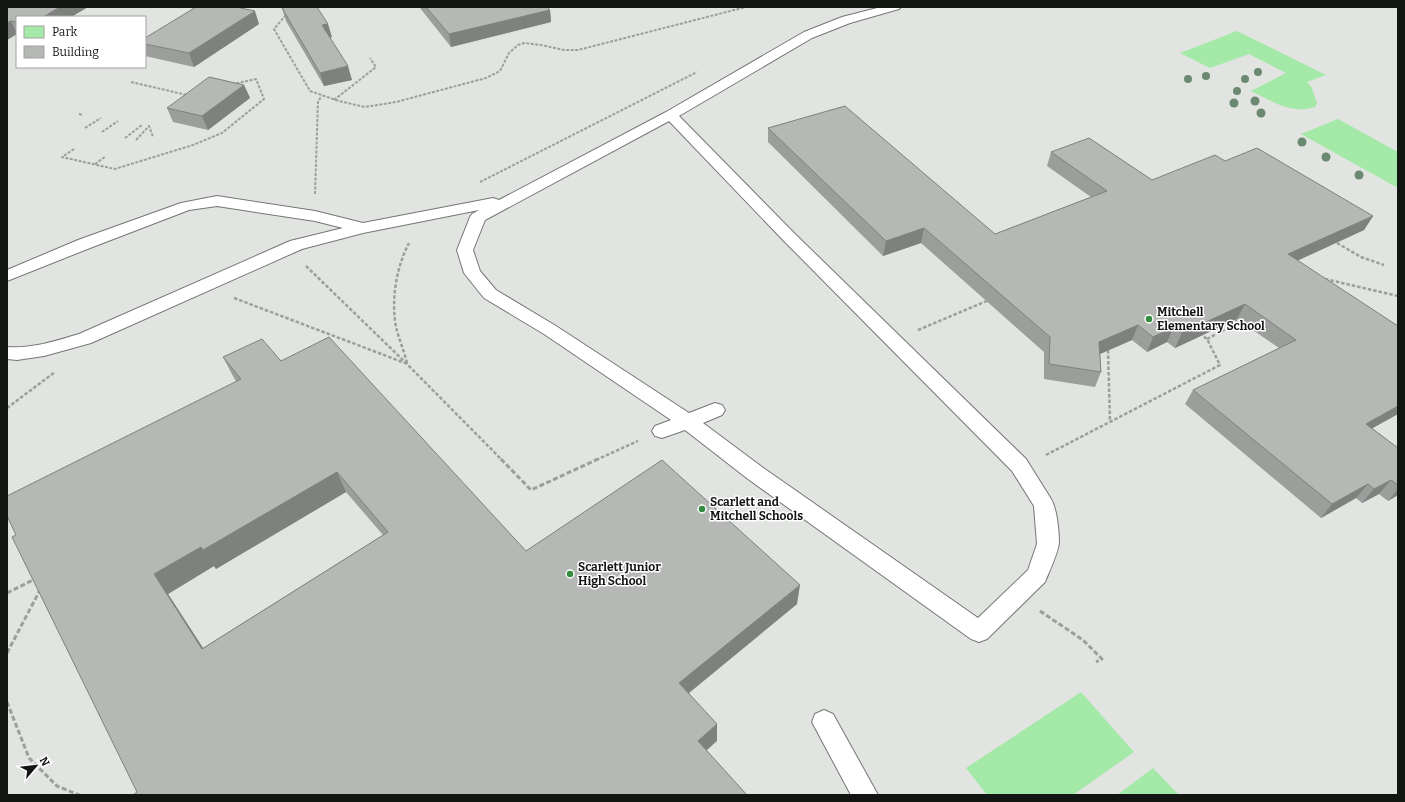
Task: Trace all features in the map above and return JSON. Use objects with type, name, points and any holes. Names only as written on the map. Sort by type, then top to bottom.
[{"type":"lane","points":[[671,115],[789,236],[901,336],[1019,465],[1044,505],[1048,544],[1037,575],[979,632],[755,473],[687,421],[550,330],[490,294],[472,273],[465,250],[478,217],[671,115],[808,35],[846,20],[895,7]]},
{"type":"lane","points":[[7,353],[17,354],[44,350],[85,339],[296,245],[363,228],[513,199]]},
{"type":"lane","points":[[7,276],[84,244],[186,206],[217,201],[315,216],[363,228]]},
{"type":"lane","points":[[662,431],[715,410]]},
{"type":"lane","points":[[824,722],[865,795]]},
{"type":"path","points":[[287,13],[274,29],[310,91],[334,100],[365,107],[396,102],[486,78],[500,71],[504,58],[511,49],[522,44],[536,43],[561,50],[578,50],[746,7]]},
{"type":"path","points":[[334,100],[376,67],[370,58]]},
{"type":"path","points":[[478,183],[701,70]]},
{"type":"path","points":[[74,149],[62,157],[115,169],[193,145],[222,133],[264,99],[256,79],[233,84]]},
{"type":"path","points":[[131,82],[194,96]]},
{"type":"path","points":[[315,199],[318,101],[322,96]]},
{"type":"path","points":[[79,114],[83,115]]},
{"type":"path","points":[[85,128],[101,118]]},
{"type":"path","points":[[102,132],[118,121]]},
{"type":"path","points":[[125,138],[142,125]]},
{"type":"path","points":[[136,140],[149,126],[153,137]]},
{"type":"path","points":[[95,164],[106,156]]},
{"type":"path","points":[[408,364],[396,327],[395,286],[404,251],[411,240]]},
{"type":"path","points":[[1337,242],[1361,257],[1384,265]]},
{"type":"path","points":[[306,265],[408,364],[531,490],[662,431]]},
{"type":"path","points":[[1324,279],[1398,296]]},
{"type":"path","points":[[232,297],[408,364]]},
{"type":"path","points":[[901,336],[994,298]]},
{"type":"path","points":[[1207,339],[1239,322],[1235,320]]},
{"type":"path","points":[[1046,455],[1220,365],[1207,339],[1202,335]]},
{"type":"path","points":[[1108,350],[1110,422]]},
{"type":"path","points":[[7,408],[55,371]]},
{"type":"path","points":[[7,593],[40,577]]},
{"type":"path","points":[[7,653],[43,584]]},
{"type":"path","points":[[1017,595],[1083,640],[1102,659],[1096,662]]},
{"type":"path","points":[[7,702],[30,758],[57,786],[79,795]]},
{"type":"green space","points":[[1237,31],[1326,75],[1307,82],[1312,88],[1317,103],[1315,107],[1298,109],[1282,106],[1251,91],[1286,73],[1249,54],[1210,68],[1180,53]]},
{"type":"green space","points":[[1338,119],[1398,152],[1398,188],[1301,134]]},
{"type":"green space","points":[[1081,692],[1134,752],[1073,795],[987,795],[966,768]]},
{"type":"green space","points":[[1153,768],[1179,795],[1117,795]]},
{"type":"building","points":[[7,7],[60,7],[45,16],[16,16],[16,22],[11,21],[7,23]]},
{"type":"building","points":[[196,7],[236,7],[255,11],[189,53],[146,44],[146,37]]},
{"type":"building","points":[[317,7],[328,24],[322,25],[348,66],[320,73],[282,8]]},
{"type":"building","points":[[426,7],[547,7],[550,10],[449,34]]},
{"type":"building","points":[[209,77],[244,85],[202,116],[167,108]]},
{"type":"building","name":"Mitchell Elementary School","points":[[845,106],[995,234],[1107,191],[1051,152],[1089,138],[1152,180],[1215,155],[1225,161],[1257,148],[1373,216],[1288,254],[1398,326],[1398,406],[1366,424],[1398,448],[1398,485],[1391,480],[1374,489],[1368,484],[1332,504],[1193,390],[1296,340],[1245,304],[1182,333],[1174,327],[1153,337],[1138,325],[1099,342],[1101,372],[1049,364],[1050,337],[924,228],[886,241],[768,128]]},
{"type":"building","name":"Scarlett Junior High School","points":[[329,337],[526,551],[662,460],[800,585],[679,683],[717,724],[698,741],[747,795],[133,795],[137,792],[12,537],[16,535],[7,516],[7,496],[241,379],[223,357],[262,339],[281,361]],"holes":[[[337,472],[388,532],[202,649],[154,574],[201,547],[203,550]]]},
{"type":"place","name":"Mitchell Elementary School","points":[[1149,319]]},
{"type":"place","name":"Scarlett and Mitchell Schools","points":[[702,509]]},
{"type":"place","name":"Scarlett Junior High School","points":[[570,574]]}]
